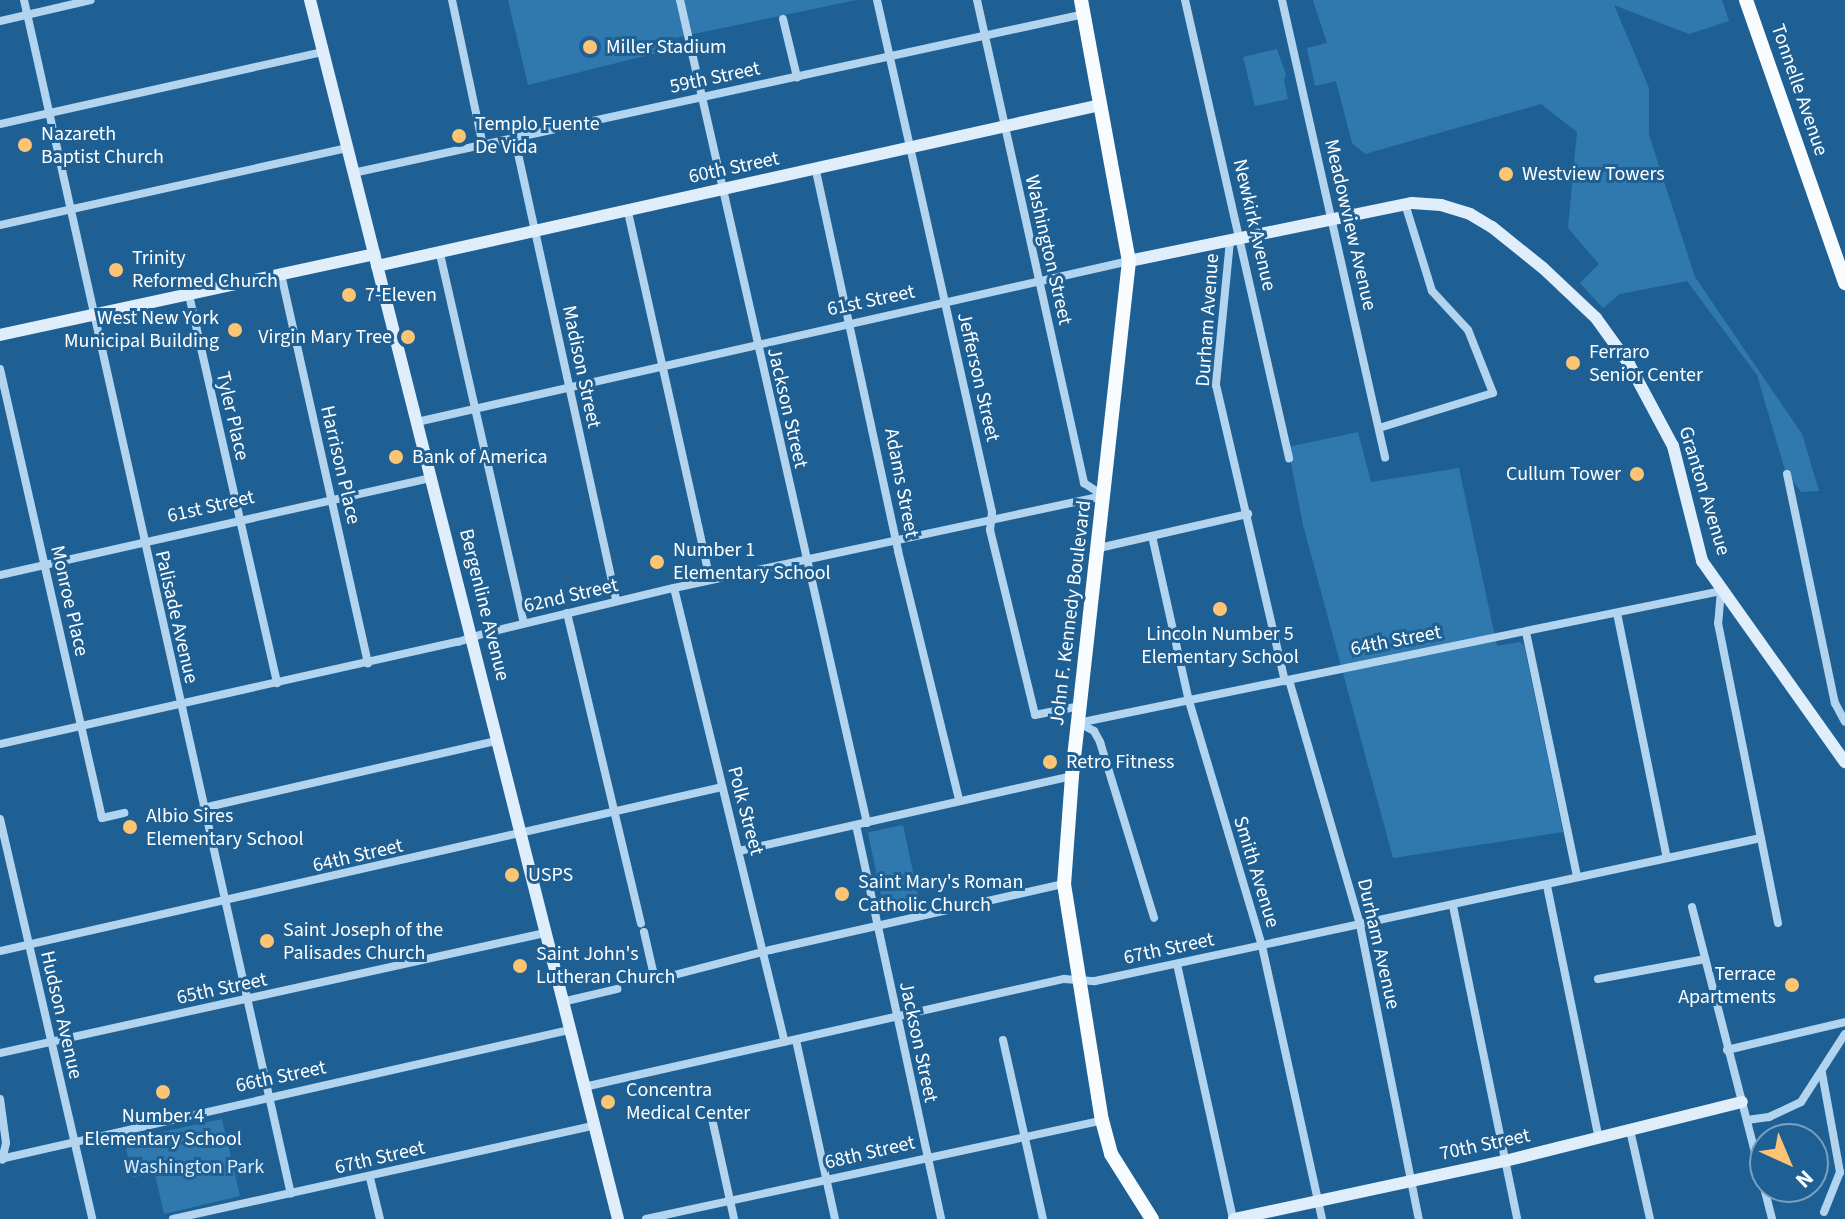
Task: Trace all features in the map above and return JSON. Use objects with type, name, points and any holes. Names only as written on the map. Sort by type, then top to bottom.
[{"type":"main road","name":"Tonnelle Avenue","points":[[1746,0],[1845,283]]},
{"type":"main road","name":"John F. Kennedy Boulevard","points":[[1083,7],[1129,261],[1072,776],[1064,884],[1102,1120],[1111,1154],[1152,1219]]},
{"type":"street","name":"Palisade Avenue","points":[[24,0],[291,1194]]},
{"type":"street","points":[[0,21],[91,0]]},
{"type":"street","name":"Bergenline Avenue","points":[[310,0],[618,1219]]},
{"type":"street","points":[[452,0],[483,146]]},
{"type":"street","name":"Jackson Street","points":[[680,0],[867,823]]},
{"type":"street","name":"Jefferson Street","points":[[877,0],[1035,715],[1080,706]]},
{"type":"street","name":"Washington Street","points":[[977,0],[1084,483],[1104,496]]},
{"type":"street","name":"Newkirk Avenue","points":[[1185,0],[1235,239],[1289,458]]},
{"type":"street","name":"Meadowview Avenue","points":[[1282,0],[1385,458]]},
{"type":"street","name":"59th Street","points":[[353,173],[797,77],[985,34],[1083,7]]},
{"type":"street","points":[[783,19],[797,77]]},
{"type":"street","points":[[0,124],[323,52]]},
{"type":"street","name":"60th Street","points":[[0,335],[281,274],[440,254],[1100,105]]},
{"type":"street","name":"Madison Street","points":[[515,140],[616,601]]},
{"type":"street","points":[[0,225],[347,148]]},
{"type":"street","name":"Adams Street","points":[[816,171],[959,800]]},
{"type":"street","points":[[1379,428],[1493,393],[1468,330],[1432,291],[1405,204]]},
{"type":"street","name":"Granton Avenue","points":[[1333,219],[1405,204],[1441,205],[1470,214],[1543,268],[1596,318],[1646,391],[1673,446],[1702,561],[1845,762]]},
{"type":"street","points":[[628,212],[710,580]]},
{"type":"street","name":"61st Street","points":[[417,422],[1129,261],[1333,219]]},
{"type":"street","name":"Durham Avenue","points":[[1235,239],[1216,385],[1287,681],[1360,925],[1419,1219]]},
{"type":"street","points":[[440,254],[524,623]]},
{"type":"street","name":"Harrison Place","points":[[281,274],[368,663]]},
{"type":"street","name":"Tyler Place","points":[[189,295],[277,683]]},
{"type":"street","name":"Monroe Place","points":[[0,369],[101,815],[102,818],[124,813]]},
{"type":"street","points":[[1787,474],[1835,703],[1845,722]]},
{"type":"street","name":"61st Street","points":[[0,575],[431,478]]},
{"type":"street","name":"62nd Street","points":[[0,744],[368,663],[616,601],[1104,496]]},
{"type":"street","points":[[1099,548],[1248,514]]},
{"type":"street","name":"Smith Avenue","points":[[1152,536],[1189,701],[1262,946],[1322,1219]]},
{"type":"street","name":"Polk Street","points":[[674,588],[785,1042]]},
{"type":"street","points":[[1721,591],[1718,623],[1778,923]]},
{"type":"street","name":"64th Street","points":[[1078,723],[1721,591]]},
{"type":"street","points":[[567,613],[655,980],[876,925],[1064,884]]},
{"type":"street","points":[[1617,613],[1667,858]]},
{"type":"street","points":[[1526,632],[1577,877]]},
{"type":"street","points":[[1078,723],[1094,731],[1100,742],[1154,918]]},
{"type":"street","points":[[203,808],[496,741]]},
{"type":"street","points":[[739,851],[1072,776]]},
{"type":"street","name":"64th Street","points":[[0,951],[722,787]]},
{"type":"street","name":"Hudson Avenue","points":[[0,819],[2,845],[52,1042],[92,1219]]},
{"type":"street","name":"Jackson Street","points":[[856,825],[941,1219]]},
{"type":"street","name":"67th Street","points":[[584,1087],[1064,979],[1095,981],[1761,838]]},
{"type":"street","points":[[1547,886],[1599,1139]]},
{"type":"street","points":[[1453,906],[1517,1219]]},
{"type":"street","points":[[1692,907],[1772,1219]]},
{"type":"street","name":"65th Street","points":[[0,1053],[545,933]]},
{"type":"street","points":[[1598,979],[1705,959]]},
{"type":"street","points":[[1177,964],[1233,1219]]},
{"type":"street","points":[[562,1002],[617,989]]},
{"type":"street","points":[[1727,1050],[1845,1022]]},
{"type":"street","name":"66th Street","points":[[1,1160],[73,1139],[569,1030]]},
{"type":"street","points":[[1747,1120],[1790,1109],[1801,1102],[1845,1034]]},
{"type":"street","points":[[796,1040],[835,1219]]},
{"type":"street","points":[[1003,1040],[1043,1219]]},
{"type":"street","points":[[1822,1073],[1840,1172],[1824,1212]]},
{"type":"street","points":[[0,1099],[6,1143],[1,1160]]},
{"type":"street","name":"70th Street","points":[[1233,1219],[1505,1161],[1742,1102]]},
{"type":"street","points":[[711,1114],[734,1219]]},
{"type":"street","name":"68th Street","points":[[646,1219],[1102,1120]]},
{"type":"street","name":"67th Street","points":[[173,1219],[370,1178],[594,1126]]},
{"type":"street","points":[[1630,1130],[1650,1219]]},
{"type":"street","points":[[370,1178],[380,1219]]},
{"type":"green space","name":"Miller Stadium","points":[[508,0],[856,0],[660,41],[661,52],[528,85]]},
{"type":"green space","points":[[1313,0],[1722,0],[1729,21],[1689,34],[1614,5],[1649,88],[1649,135],[1695,277],[1802,434],[1819,491],[1801,492],[1785,470],[1757,375],[1687,281],[1620,294],[1603,308],[1580,283],[1599,264],[1568,228],[1577,132],[1541,104],[1365,154],[1352,143],[1336,81],[1315,86],[1307,48],[1327,43]]},
{"type":"green space","points":[[1277,49],[1286,75],[1284,80],[1288,99],[1255,106],[1243,57]]},
{"type":"green space","points":[[1358,432],[1371,482],[1459,468],[1497,646],[1520,642],[1524,645],[1563,832],[1393,858],[1303,525],[1288,447]]},
{"type":"green space","points":[[903,825],[920,906],[885,914],[868,832]]},
{"type":"green space","name":"Washington Park","points":[[222,1119],[240,1196],[164,1214],[155,1174],[133,1177],[124,1140]]},
{"type":"place","name":"Miller Stadium","points":[[590,47]]},
{"type":"place","name":"Templo Fuente De Vida","points":[[459,136]]},
{"type":"place","name":"Nazareth Baptist Church","points":[[25,145]]},
{"type":"place","name":"Westview Towers","points":[[1506,174]]},
{"type":"place","name":"Trinity Reformed Church","points":[[116,270]]},
{"type":"place","name":"7-Eleven","points":[[349,295]]},
{"type":"place","name":"West New York Municipal Building","points":[[235,330]]},
{"type":"place","name":"Virgin Mary Tree","points":[[408,337]]},
{"type":"place","name":"Ferraro Senior Center","points":[[1573,363]]},
{"type":"place","name":"Bank of America","points":[[396,457]]},
{"type":"place","name":"Cullum Tower","points":[[1637,474]]},
{"type":"place","name":"Number 1 Elementary School","points":[[657,562]]},
{"type":"place","name":"Lincoln Number 5 Elementary School","points":[[1220,609]]},
{"type":"place","name":"Retro Fitness","points":[[1050,762]]},
{"type":"place","name":"Albio Sires Elementary School","points":[[130,827]]},
{"type":"place","name":"USPS","points":[[512,875]]},
{"type":"place","name":"Saint Mary's Roman Catholic Church","points":[[842,894]]},
{"type":"place","name":"Saint Joseph of the Palisades Church","points":[[267,941]]},
{"type":"place","name":"Saint John's Lutheran Church","points":[[520,966]]},
{"type":"place","name":"Terrace Apartments","points":[[1792,985]]},
{"type":"place","name":"Number 4 Elementary School","points":[[163,1092]]},
{"type":"place","name":"Concentra Medical Center","points":[[608,1102]]}]
